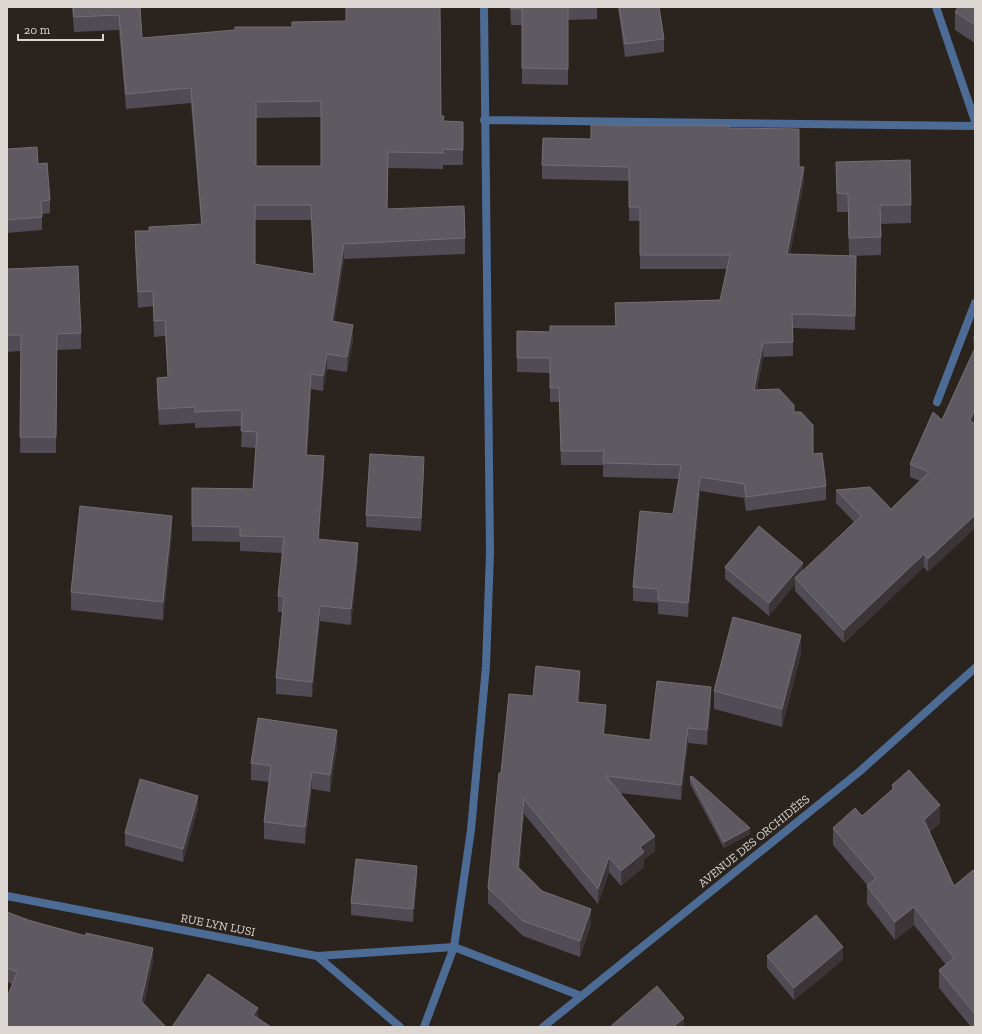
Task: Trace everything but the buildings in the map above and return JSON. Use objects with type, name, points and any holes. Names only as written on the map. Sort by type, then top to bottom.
[{"type":"street","points":[[424,1027],[454,947],[471,830],[486,658],[490,553],[484,120],[484,7]]},
{"type":"street","points":[[936,7],[975,122]]},
{"type":"street","points":[[484,120],[975,126]]},
{"type":"street","points":[[937,402],[975,303]]},
{"type":"street","name":"AVENUE DES ORCHIDÉES","points":[[543,1027],[859,772],[975,668]]},
{"type":"street","name":"RUE LYN LUSI","points":[[7,896],[318,956],[400,1027]]},
{"type":"street","points":[[318,956],[454,947],[581,996]]}]
